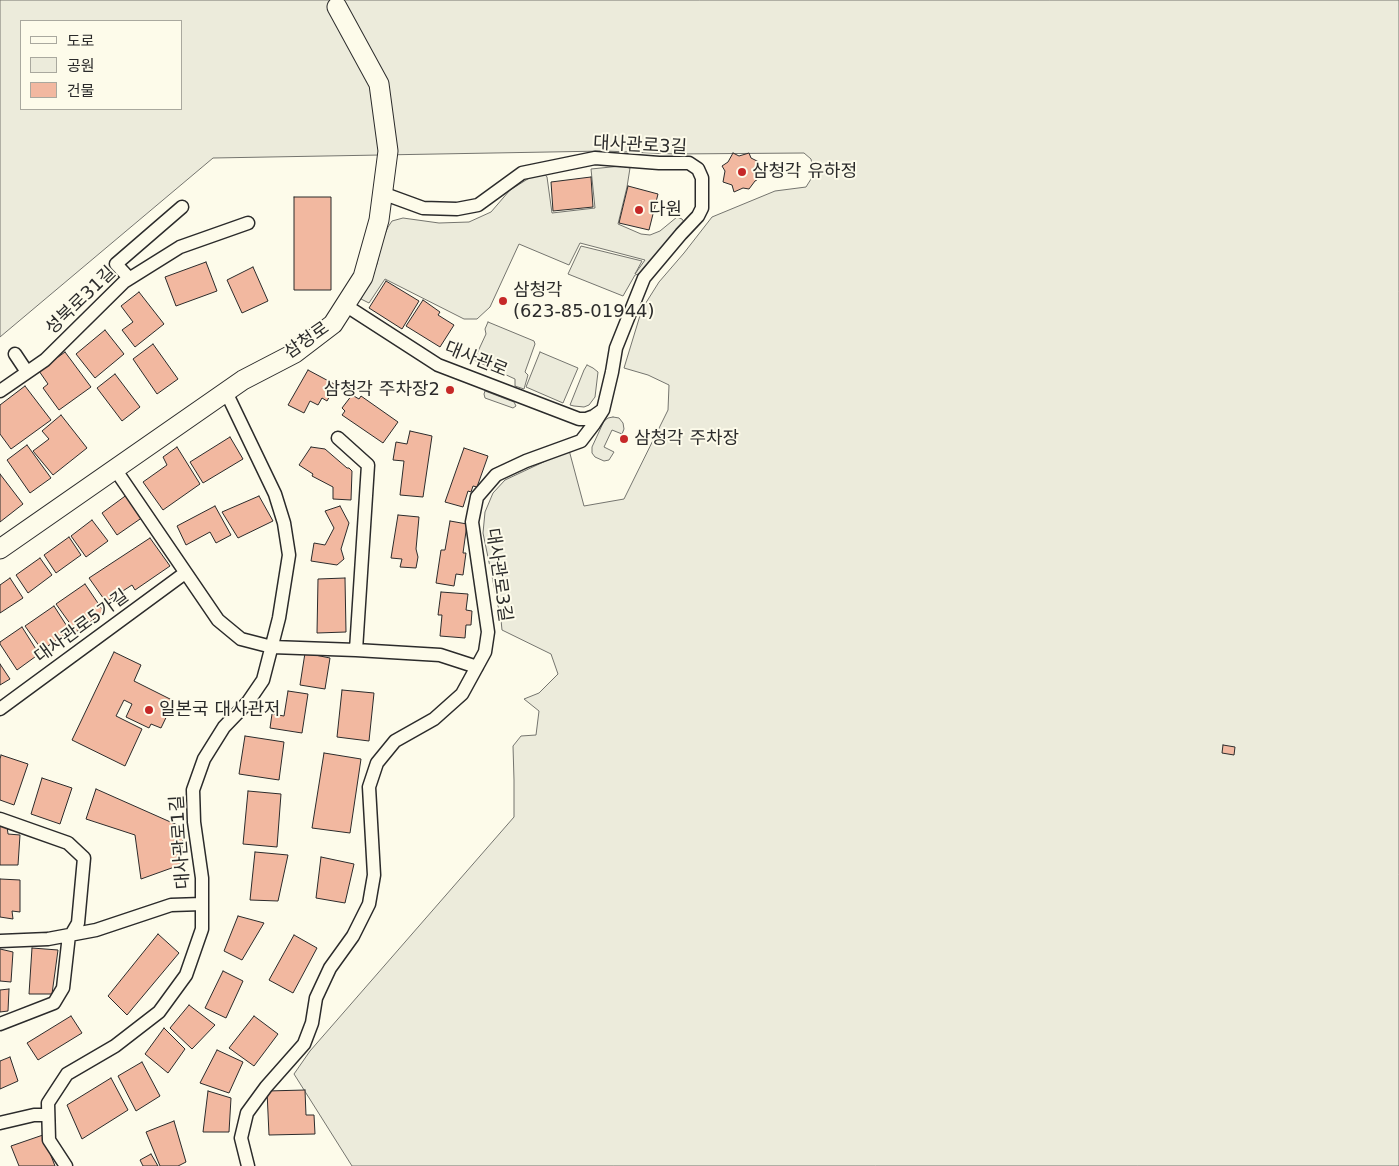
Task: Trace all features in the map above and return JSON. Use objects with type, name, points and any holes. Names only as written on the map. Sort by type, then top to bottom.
[{"type":"street","name":"삼청로","points":[[0,549],[242,380],[295,353],[333,324],[345,305],[363,276],[379,220],[388,151],[379,84],[337,7]]},
{"type":"street","name":"대사관로3길","points":[[248,1166],[241,1138],[247,1113],[266,1087],[304,1044],[312,1023],[316,998],[330,968],[353,936],[369,904],[374,875],[369,787],[377,763],[395,741],[434,719],[462,694],[484,652],[488,632],[472,522],[477,497],[496,476],[526,460],[581,441],[594,424],[603,410],[616,348],[644,278],[698,216],[702,208],[702,178],[698,169],[688,163],[658,163],[595,158],[522,173],[478,205],[458,209],[423,208],[382,193]]},
{"type":"street","points":[[130,278],[116,264],[182,207]]},
{"type":"street","name":"성북로31길","points":[[0,392],[45,360],[124,282],[180,247],[248,223]]},
{"type":"street","name":"대사관로","points":[[345,305],[438,365],[579,419],[594,416],[603,410]]},
{"type":"street","points":[[15,354],[27,372]]},
{"type":"street","name":"대사관로1길","points":[[66,1166],[49,1140],[48,1103],[67,1074],[115,1046],[159,1012],[186,975],[202,929],[202,878],[194,822],[193,790],[204,759],[224,727],[248,702],[263,680],[279,618],[288,555],[284,523],[275,494],[226,392]]},
{"type":"street","points":[[338,438],[368,465],[356,650]]},
{"type":"street","points":[[115,470],[218,620],[241,639],[272,647],[440,655],[477,667]]},
{"type":"street","name":"대사관로5가길","points":[[0,709],[186,573]]},
{"type":"street","points":[[0,819],[68,843],[84,858],[78,923],[70,935],[63,988],[54,1002],[0,1024]]},
{"type":"street","points":[[0,941],[48,939],[70,935],[96,930],[171,905],[202,904]]},
{"type":"street","points":[[0,1123],[34,1115],[48,1115]]},
{"type":"green space","points":[[0,0],[1399,0],[1399,1166],[352,1166],[294,1074],[310,1051],[514,817],[513,746],[521,736],[536,735],[539,711],[524,699],[539,693],[558,674],[551,654],[502,630],[483,533],[485,512],[493,493],[505,480],[569,450],[584,506],[624,499],[668,410],[669,385],[648,375],[624,368],[642,309],[659,282],[712,217],[775,191],[806,187],[811,179],[813,170],[811,159],[804,153],[674,154],[605,151],[213,158],[0,337]]},
{"type":"green space","points":[[621,166],[630,168],[618,224],[641,234],[650,235],[660,231],[677,217],[684,222],[642,273],[635,275],[623,296],[568,274],[581,246],[642,261],[635,274],[645,260],[580,243],[569,265],[519,244],[490,307],[477,319],[464,319],[385,279],[369,303],[361,299],[377,264],[382,241],[392,221],[403,218],[439,223],[469,222],[491,212],[510,190],[539,172],[544,173],[547,177],[552,213],[595,208],[591,169]]},
{"type":"green space","points":[[488,322],[534,341],[535,344],[525,372],[528,375],[524,389],[515,386],[515,379],[474,360],[486,334],[485,329]]},
{"type":"green space","points":[[540,352],[578,368],[563,403],[526,387]]},
{"type":"green space","points":[[587,365],[598,372],[595,397],[589,405],[584,407],[570,405],[584,370]]},
{"type":"green space","points":[[485,391],[514,402],[516,406],[513,408],[485,398]]},
{"type":"green space","points":[[613,417],[619,418],[623,423],[624,429],[622,434],[612,430],[604,447],[614,452],[609,460],[604,461],[595,457],[592,453],[592,447],[604,421]]},
{"type":"building","name":"삼청각 유하정","points":[[733,153],[739,156],[749,153],[751,158],[759,162],[758,173],[760,178],[749,189],[743,188],[734,192],[732,185],[723,182],[725,171],[722,166],[728,162]]},
{"type":"building","points":[[591,177],[593,207],[553,211],[551,182]]},
{"type":"building","points":[[628,186],[658,194],[649,230],[619,223]]},
{"type":"building","points":[[294,197],[331,197],[331,290],[294,290]]},
{"type":"building","points":[[206,262],[217,291],[176,306],[165,277]]},
{"type":"building","points":[[253,267],[268,301],[242,313],[227,280]]},
{"type":"building","points":[[386,281],[419,301],[402,329],[369,308]]},
{"type":"building","points":[[139,292],[164,324],[135,347],[122,330],[133,322],[121,306]]},
{"type":"building","points":[[423,300],[440,312],[438,315],[454,325],[440,347],[406,326]]},
{"type":"building","points":[[105,330],[124,354],[95,378],[76,354]]},
{"type":"building","points":[[153,344],[178,379],[157,394],[133,359]]},
{"type":"building","points":[[65,352],[91,387],[59,410],[43,388],[48,384],[39,371]]},
{"type":"building","points":[[308,370],[336,385],[327,401],[322,398],[318,405],[310,401],[304,413],[288,405]]},
{"type":"building","points":[[115,374],[140,407],[122,421],[97,388]]},
{"type":"building","points":[[25,386],[51,420],[11,449],[0,434],[0,405]]},
{"type":"building","points":[[352,395],[359,399],[361,396],[398,422],[383,443],[342,415],[345,411],[342,408]]},
{"type":"building","points":[[61,415],[87,448],[53,475],[33,451],[49,439],[42,431]]},
{"type":"building","points":[[410,431],[432,436],[423,497],[400,495],[404,461],[393,460],[396,442],[407,444]]},
{"type":"building","points":[[230,437],[243,459],[203,483],[190,462]]},
{"type":"building","points":[[27,445],[51,478],[30,493],[7,460]]},
{"type":"building","points":[[177,447],[200,484],[163,510],[143,482],[167,465],[163,457]]},
{"type":"building","points":[[311,447],[325,449],[352,471],[351,500],[333,499],[333,487],[312,476],[313,474],[299,465]]},
{"type":"building","points":[[464,448],[488,456],[477,487],[473,486],[471,492],[468,491],[463,507],[445,502]]},
{"type":"building","points":[[0,474],[23,504],[0,522]]},
{"type":"building","points":[[128,494],[143,517],[117,535],[102,513]]},
{"type":"building","points":[[259,496],[273,521],[238,538],[222,512]]},
{"type":"building","points":[[215,506],[231,535],[216,543],[210,532],[186,545],[177,526]]},
{"type":"building","points":[[340,506],[349,523],[341,549],[344,559],[337,565],[311,561],[314,543],[325,545],[334,528],[325,511]]},
{"type":"building","points":[[398,515],[419,517],[416,568],[400,567],[402,559],[391,558]]},
{"type":"building","points":[[92,520],[108,541],[86,557],[71,536]]},
{"type":"building","points":[[450,521],[467,524],[463,553],[466,553],[463,575],[456,574],[454,586],[436,583],[441,550],[445,550]]},
{"type":"building","points":[[69,537],[81,555],[56,573],[44,555]]},
{"type":"building","points":[[150,538],[170,566],[135,590],[132,585],[106,602],[89,578]]},
{"type":"building","points":[[40,558],[52,575],[28,593],[16,575]]},
{"type":"building","points":[[10,578],[23,598],[0,613],[0,585]]},
{"type":"building","points":[[345,578],[346,632],[317,633],[318,579]]},
{"type":"building","points":[[85,584],[104,612],[76,632],[56,604]]},
{"type":"building","points":[[441,592],[468,594],[466,610],[472,611],[471,625],[466,625],[465,638],[440,636],[442,615],[438,615]]},
{"type":"building","points":[[54,606],[70,631],[42,650],[25,626]]},
{"type":"building","points":[[22,627],[39,654],[17,670],[0,642]]},
{"type":"building","name":"일본국 대사관저","points":[[114,652],[141,665],[134,681],[174,701],[161,728],[151,724],[149,728],[126,717],[132,704],[124,700],[116,716],[142,729],[125,766],[72,740]]},
{"type":"building","points":[[305,653],[330,658],[325,689],[300,685]]},
{"type":"building","points":[[0,664],[10,679],[0,685]]},
{"type":"building","points":[[342,690],[374,693],[369,741],[337,737]]},
{"type":"building","points":[[288,691],[308,694],[302,733],[270,728],[272,714],[284,716]]},
{"type":"building","points":[[245,736],[284,742],[279,780],[239,774]]},
{"type":"building","points":[[1223,745],[1235,747],[1234,755],[1222,753]]},
{"type":"building","points":[[324,753],[361,759],[350,833],[312,828]]},
{"type":"building","points":[[1,755],[28,764],[14,805],[0,800]]},
{"type":"building","points":[[42,778],[72,788],[60,824],[31,814]]},
{"type":"building","points":[[96,789],[184,828],[180,865],[141,879],[135,835],[86,819]]},
{"type":"building","points":[[248,791],[281,794],[277,847],[243,844]]},
{"type":"building","points":[[0,826],[7,826],[8,834],[20,835],[18,865],[0,865]]},
{"type":"building","points":[[255,852],[288,855],[278,901],[250,900]]},
{"type":"building","points":[[321,857],[354,864],[345,903],[316,898]]},
{"type":"building","points":[[0,879],[20,880],[20,912],[12,911],[13,919],[0,917]]},
{"type":"building","points":[[238,916],[264,923],[242,960],[224,951]]},
{"type":"building","points":[[158,934],[179,953],[127,1015],[108,996]]},
{"type":"building","points":[[294,935],[317,948],[293,993],[269,980]]},
{"type":"building","points":[[32,948],[58,950],[52,994],[29,994]]},
{"type":"building","points":[[0,949],[13,952],[11,982],[0,981]]},
{"type":"building","points":[[223,971],[243,981],[226,1018],[205,1008]]},
{"type":"building","points":[[9,989],[8,1011],[0,1012],[0,990]]},
{"type":"building","points":[[189,1005],[215,1025],[192,1049],[170,1028]]},
{"type":"building","points":[[71,1016],[82,1033],[38,1060],[27,1043]]},
{"type":"building","points":[[254,1016],[278,1034],[254,1066],[229,1048]]},
{"type":"building","points":[[164,1028],[185,1049],[168,1073],[145,1054]]},
{"type":"building","points":[[217,1050],[243,1062],[229,1093],[200,1083]]},
{"type":"building","points":[[10,1057],[18,1081],[0,1089],[0,1061]]},
{"type":"building","points":[[142,1062],[160,1096],[136,1111],[118,1076]]},
{"type":"building","points":[[111,1078],[128,1110],[82,1139],[67,1105]]},
{"type":"building","points":[[305,1090],[306,1115],[314,1115],[315,1134],[269,1135],[267,1091]]},
{"type":"building","points":[[208,1091],[231,1098],[229,1132],[203,1132]]},
{"type":"building","points":[[174,1121],[186,1162],[178,1166],[160,1166],[146,1132]]},
{"type":"building","points":[[43,1135],[55,1166],[19,1166],[11,1146]]},
{"type":"building","points":[[151,1154],[158,1166],[143,1166],[140,1160]]},
{"type":"place","name":"삼청각 유하정","points":[[742,172]]},
{"type":"place","name":"다원","points":[[639,210]]},
{"type":"place","name":"삼청각 (623-85-01944)","points":[[503,301]]},
{"type":"place","name":"삼청각 주차장2","points":[[450,390]]},
{"type":"place","name":"삼청각 주차장","points":[[624,439]]},
{"type":"place","name":"일본국 대사관저","points":[[149,710]]}]
